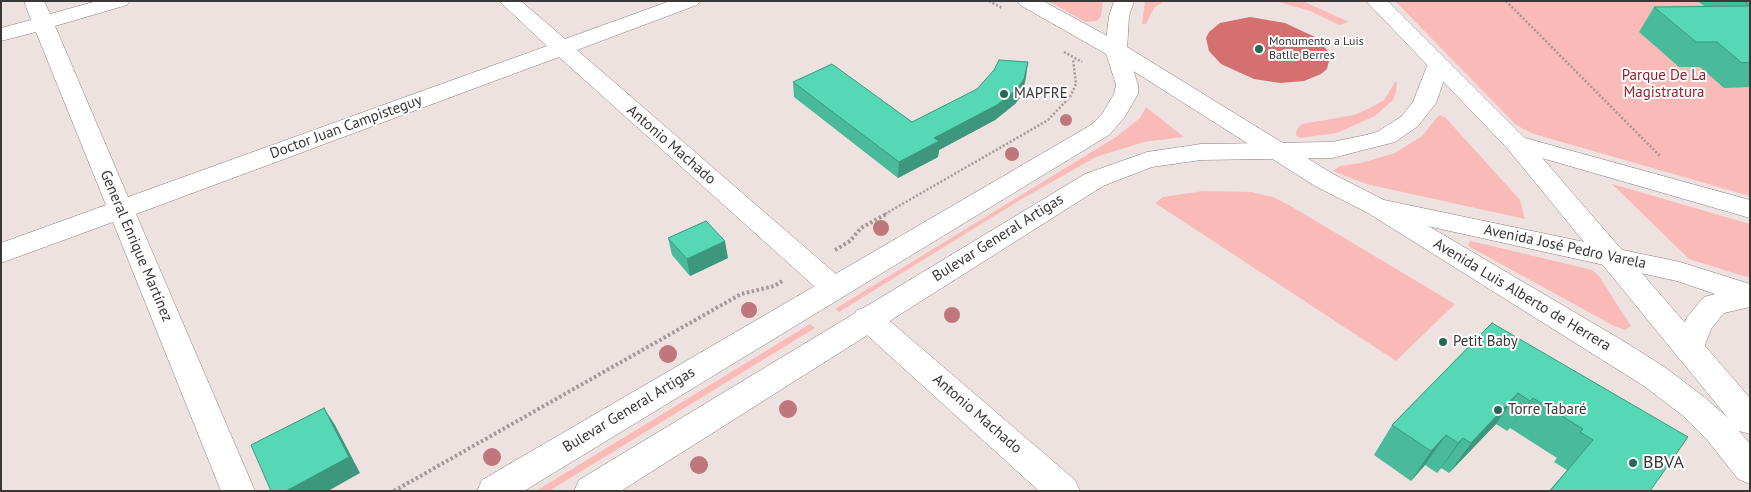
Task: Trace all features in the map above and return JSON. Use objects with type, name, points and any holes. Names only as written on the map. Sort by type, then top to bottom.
[{"type":"main road","points":[[1,35],[39,12],[120,1]]},
{"type":"main road","name":"Antonio Machado","points":[[509,1],[834,288]]},
{"type":"main road","name":"Doctor Juan Campisteguy","points":[[1,253],[690,1]]},
{"type":"main road","points":[[1027,1],[1116,50],[1272,149]]},
{"type":"main road","points":[[1116,50],[1119,16],[1124,1]]},
{"type":"main road","points":[[1376,1],[1516,143],[1750,421]]},
{"type":"main road","name":"General Enrique Martínez","points":[[39,12],[238,491]]},
{"type":"main road","name":"Bulevar General Artigas","points":[[494,491],[1100,130],[1112,118],[1126,94],[1127,85],[1116,50]]},
{"type":"main road","name":"Bulevar General Artigas","points":[[591,491],[1058,200],[1116,170],[1147,160],[1201,152],[1272,149],[1332,150],[1358,146],[1386,137],[1410,121],[1418,112],[1430,89],[1438,66]]},
{"type":"main road","points":[[1516,143],[1750,209]]},
{"type":"main road","name":"Avenida Luis Alberto de Herrera","points":[[1272,149],[1331,184],[1377,207],[1614,350],[1655,377],[1693,406],[1720,431],[1750,469]]},
{"type":"main road","name":"Avenida José Pedro Varela","points":[[1377,207],[1680,272],[1750,295]]},
{"type":"main road","points":[[1689,350],[1698,325],[1714,305],[1750,295]]},
{"type":"main road","name":"Antonio Machado","points":[[867,318],[1063,491]]},
{"type":"path","points":[[1506,1],[1663,159],[1662,184]]},
{"type":"path","points":[[394,491],[741,294],[774,286],[850,241],[861,228],[1048,120],[1070,97],[1076,84],[1073,60]]},
{"type":"green space","points":[[1048,1],[1103,1],[1101,16],[1097,21],[1086,22]]},
{"type":"green space","points":[[1145,1],[1164,1],[1154,8],[1146,24],[1142,24]]},
{"type":"green space","points":[[1275,1],[1305,2],[1349,22],[1339,25],[1310,11]]},
{"type":"green space","name":"Parque De La Magistratura","points":[[1395,1],[1750,1],[1750,196],[1534,134],[1523,129],[1515,124]]},
{"type":"green space","points":[[1395,82],[1397,82],[1396,92],[1393,100],[1375,116],[1337,133],[1300,138],[1296,135],[1297,129],[1302,124],[1354,115],[1370,108],[1384,100]]},
{"type":"green space","points":[[1146,107],[1184,137],[1144,142],[1096,157],[1020,200],[839,312],[835,309],[1116,137],[1140,118]]},
{"type":"green space","points":[[1439,115],[1445,117],[1520,200],[1525,219],[1366,184],[1333,171],[1340,166],[1361,163],[1395,153],[1422,136]]},
{"type":"green space","points":[[1612,184],[1750,224],[1750,278],[1689,259]]},
{"type":"green space","points":[[1203,191],[1252,192],[1273,197],[1455,304],[1396,361],[1155,203],[1163,197]]},
{"type":"green space","points":[[1471,241],[1592,270],[1599,276],[1631,326],[1625,330],[1614,326],[1470,247],[1468,244]]},
{"type":"green space","points":[[810,324],[815,328],[549,491],[536,491]]},
{"type":"shaded area","points":[[1250,17],[1285,23],[1315,37],[1327,50],[1330,57],[1327,69],[1321,74],[1304,81],[1280,83],[1254,79],[1221,64],[1209,51],[1206,38],[1209,32],[1220,23]]},
{"type":"building","points":[[1750,6],[1750,62],[1742,63],[1717,42],[1696,42],[1654,7]]},
{"type":"building","points":[[999,60],[1028,62],[1024,79],[1017,89],[997,105],[934,138],[939,141],[899,162],[793,82],[832,64],[912,122],[977,89],[994,70]]},
{"type":"building","points":[[706,221],[725,241],[687,259],[668,238]]},
{"type":"building","points":[[1492,323],[1688,437],[1650,491],[1550,491],[1593,440],[1580,432],[1583,429],[1533,398],[1530,401],[1518,393],[1471,443],[1463,438],[1458,443],[1446,435],[1431,451],[1392,425]]},
{"type":"building","points":[[324,408],[349,457],[286,491],[271,491],[251,445]]},
{"type":"place","name":"Monumento a Luis Batlle Berres","points":[[1259,49]]},
{"type":"place","name":"MAPFRE","points":[[1004,94]]},
{"type":"place","name":"Petit Baby","points":[[1443,342]]},
{"type":"place","name":"Torre Tabaré","points":[[1498,410]]},
{"type":"place","name":"BBVA","points":[[1633,463]]}]
